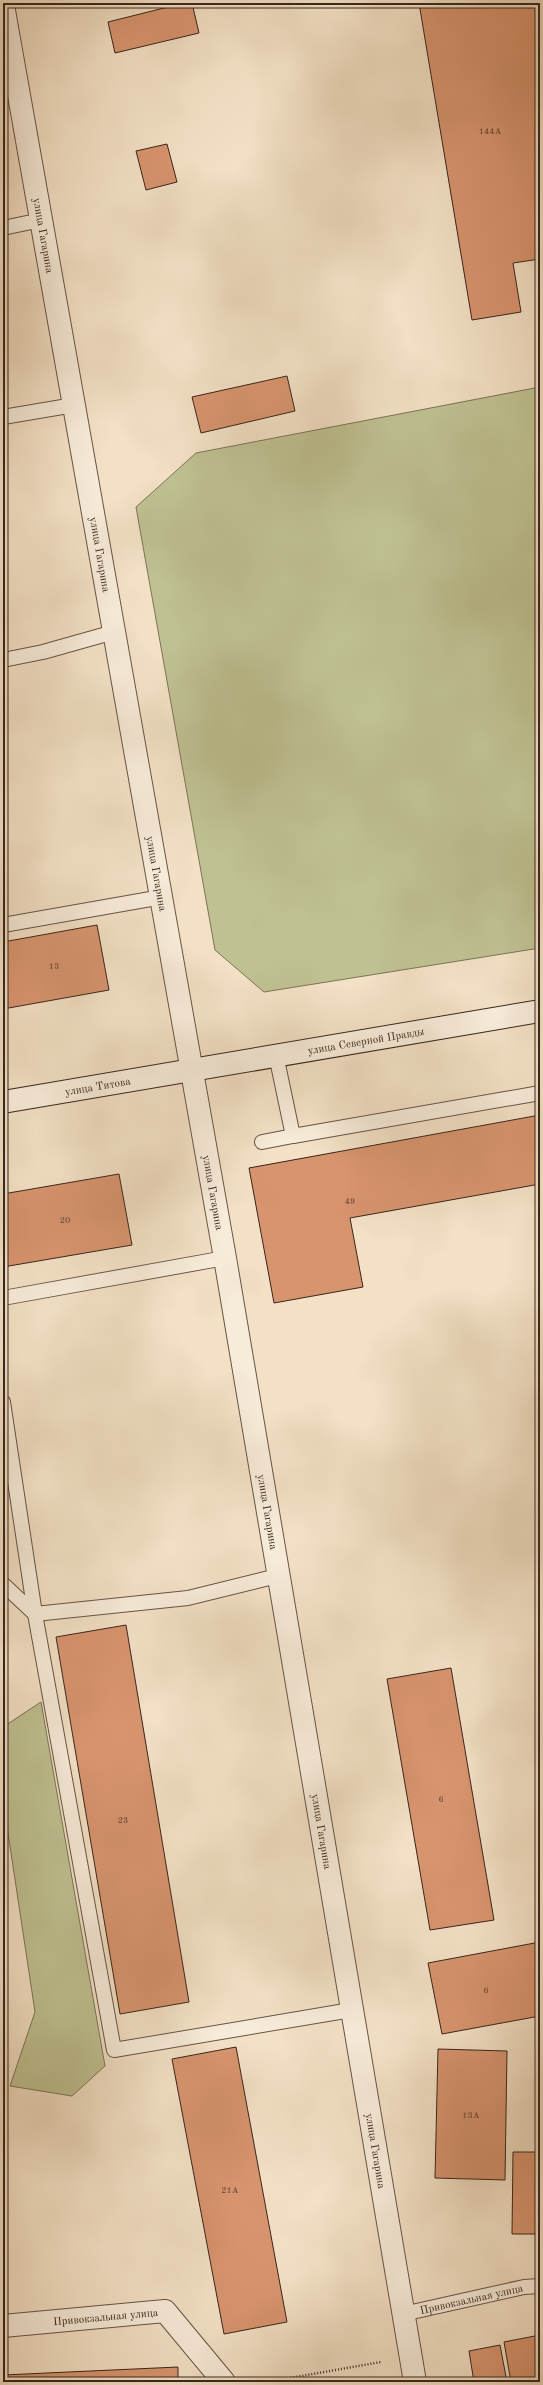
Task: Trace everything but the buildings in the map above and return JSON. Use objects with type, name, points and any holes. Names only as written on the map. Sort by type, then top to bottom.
[{"type":"street","name":"улица Гагарина","points":[[3,5],[225,1258],[277,1576],[415,2382]]},
{"type":"street","name":"улица Северной Правды","points":[[191,1069],[540,1011]]},
{"type":"street","name":"улица Титова","points":[[3,1102],[191,1069]]},
{"type":"street","name":"Привокзальная улица","points":[[3,2326],[165,2311],[224,2382]]},
{"type":"lane","points":[[3,228],[41,220]]},
{"type":"lane","points":[[3,417],[74,405]]},
{"type":"lane","points":[[3,660],[43,652],[114,632]]},
{"type":"lane","points":[[3,925],[162,897]]},
{"type":"lane","points":[[276,1055],[293,1136]]},
{"type":"lane","points":[[262,1142],[540,1093]]},
{"type":"lane","points":[[3,1298],[225,1258]]},
{"type":"lane","points":[[3,1402],[35,1614],[114,2050],[351,2010]]},
{"type":"lane","points":[[3,1584],[35,1614],[188,1598],[277,1576]]},
{"type":"lane","name":"Привокзальная улица","points":[[403,2314],[524,2287],[540,2286]]},
{"type":"path","points":[[267,2382],[410,2357]]},
{"type":"green space","points":[[540,387],[540,948],[264,992],[215,950],[136,507],[196,453]]},
{"type":"green space","points":[[41,1702],[105,2066],[72,2096],[10,2086],[35,2012],[3,1800],[3,1727]]}]
